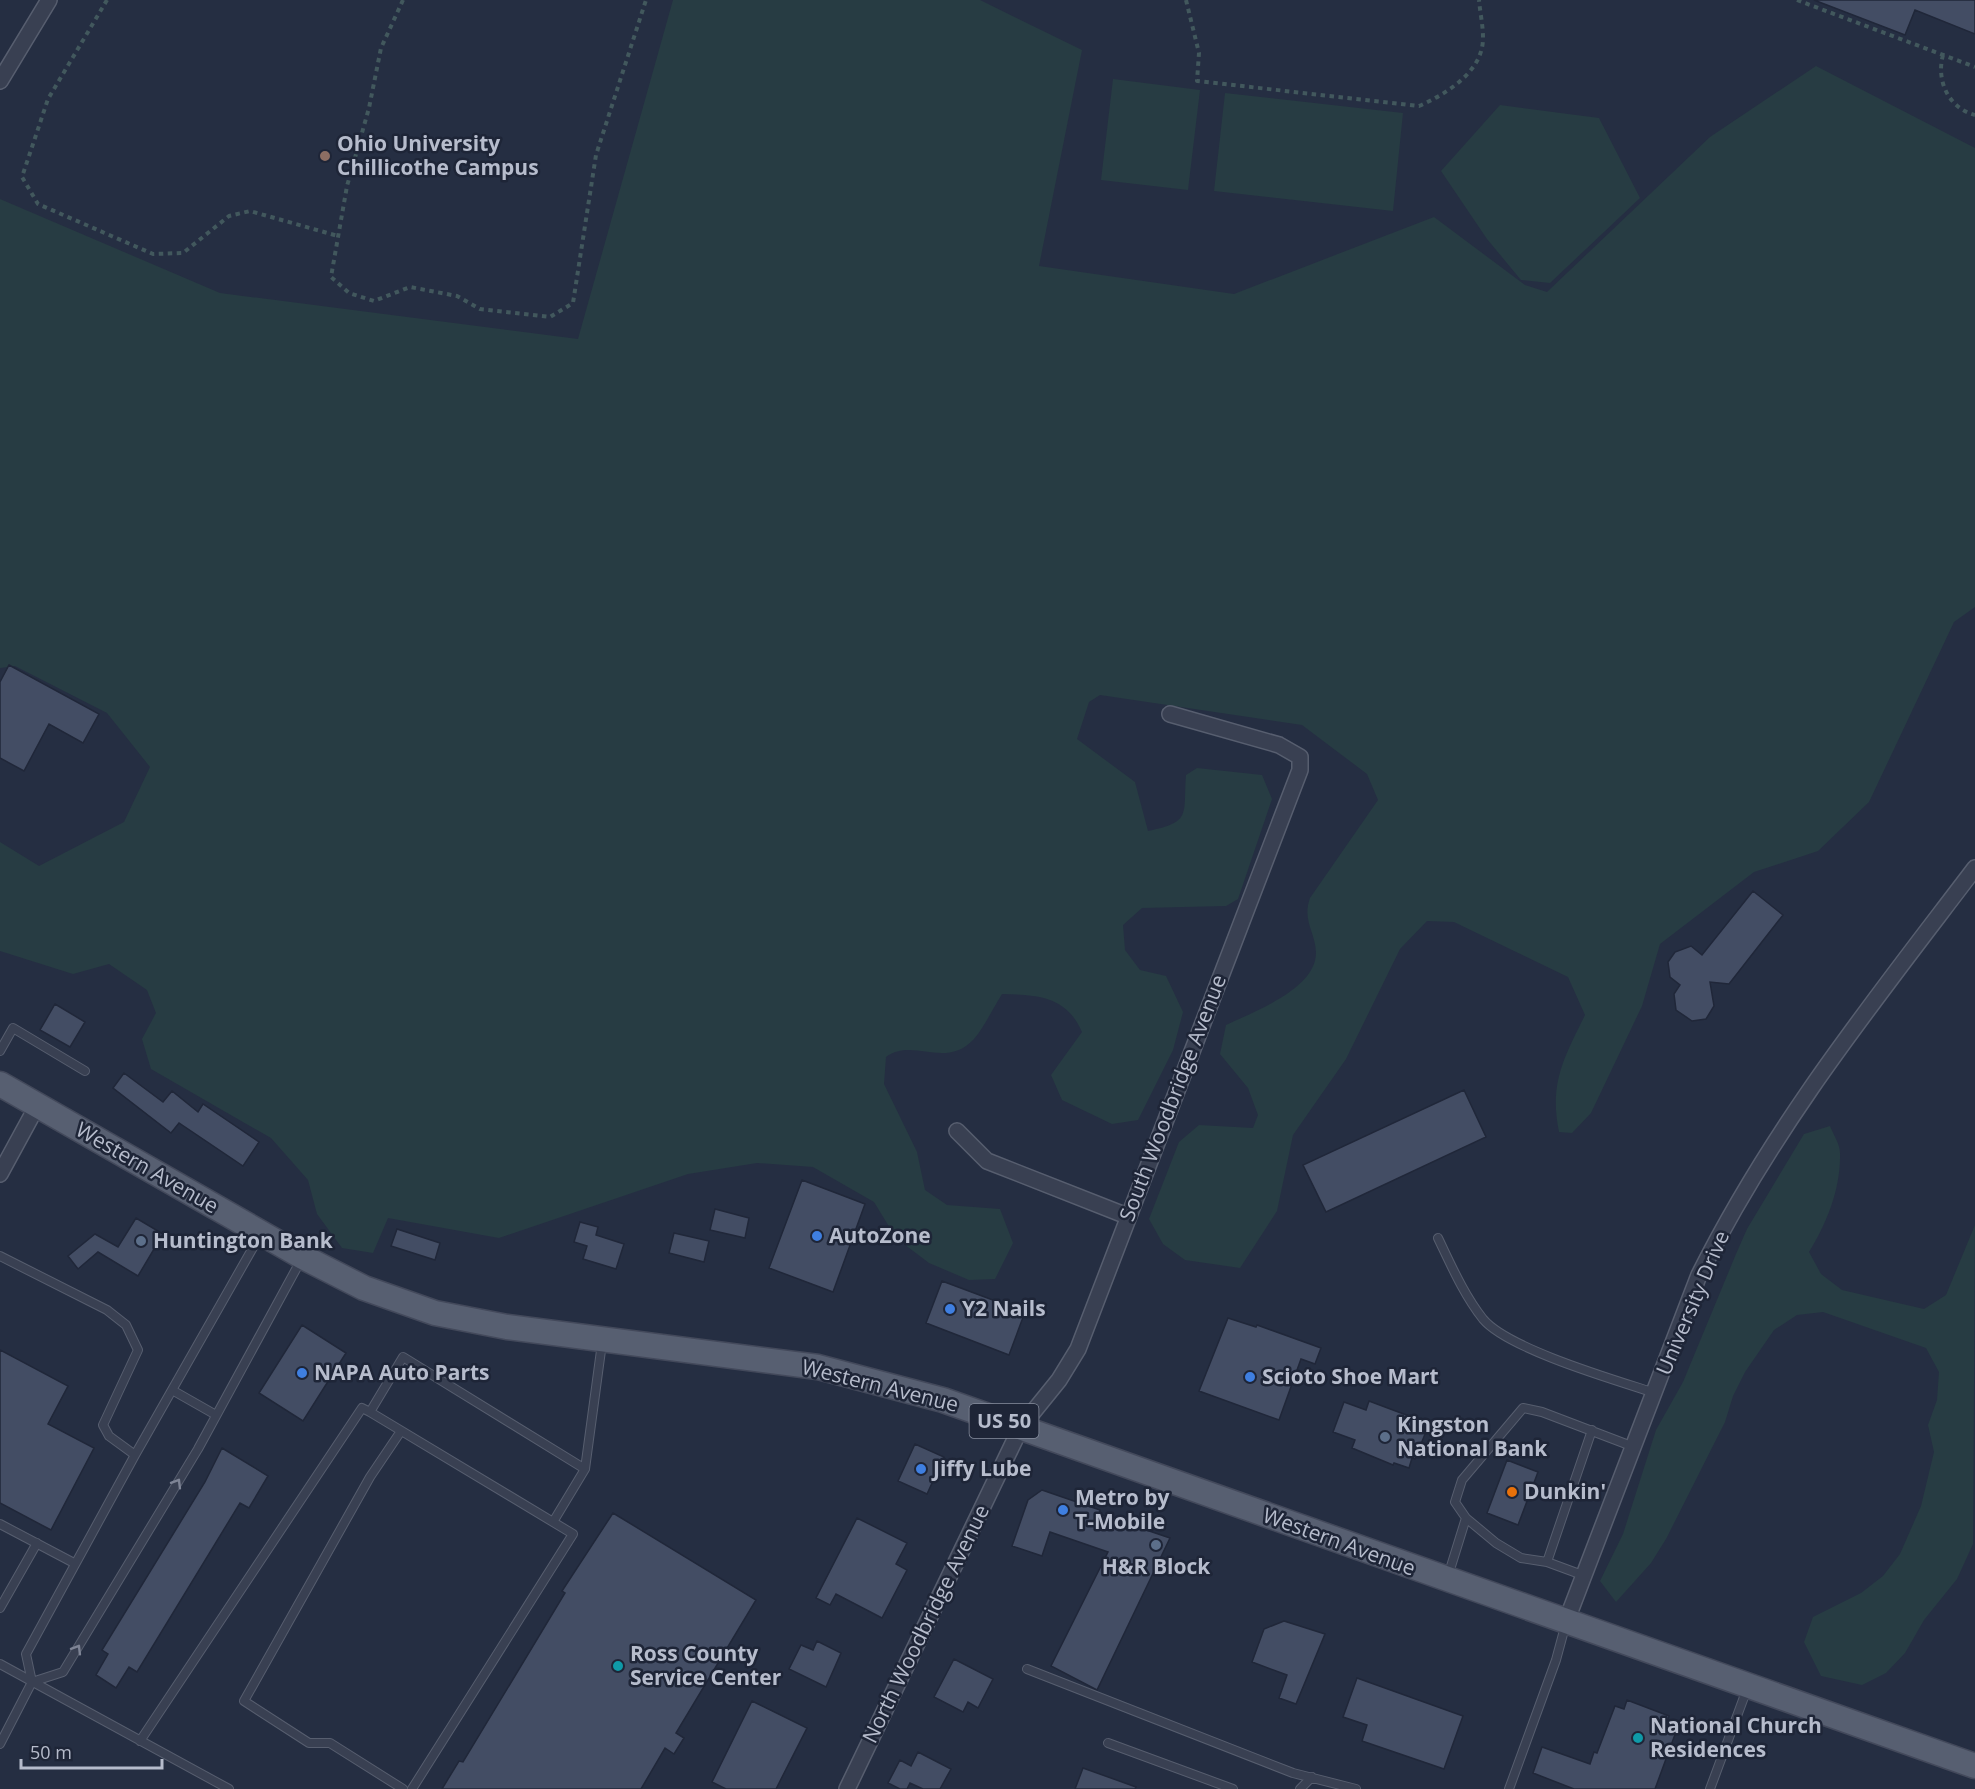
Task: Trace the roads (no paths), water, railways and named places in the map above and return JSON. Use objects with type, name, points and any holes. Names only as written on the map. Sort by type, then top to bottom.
[{"type":"main road","name":"Western Avenue","points":[[0,1084],[303,1257],[364,1288],[435,1313],[507,1327],[818,1367],[943,1400],[1747,1688],[1975,1766]]},
{"type":"street","points":[[0,81],[50,0]]},
{"type":"street","name":"South Woodbridge Avenue","points":[[1021,1427],[1059,1380],[1078,1349],[1126,1216],[1153,1154],[1300,771],[1300,757],[1279,745],[1170,714]]},
{"type":"street","name":"University Drive","points":[[1566,1622],[1699,1275],[1723,1227],[1762,1161],[1814,1081],[1975,868]]},
{"type":"street","points":[[0,1174],[37,1106]]},
{"type":"street","points":[[957,1131],[987,1161],[1126,1216]]},
{"type":"street","name":"North Woodbridge Avenue","points":[[847,1789],[1021,1427]]},
{"type":"lane","points":[[0,1051],[13,1028],[85,1071]]},
{"type":"lane","points":[[0,1744],[33,1682],[26,1654],[74,1563],[261,1233]]},
{"type":"lane","points":[[1438,1238],[1462,1287],[1484,1320],[1509,1338],[1545,1355],[1655,1393]]},
{"type":"lane","points":[[0,1256],[107,1310],[126,1324],[138,1350],[103,1425],[109,1436],[135,1455]]},
{"type":"lane","points":[[33,1682],[63,1672],[216,1415],[303,1257]]},
{"type":"lane","points":[[553,1522],[585,1469],[603,1339]]},
{"type":"lane","points":[[370,1412],[403,1357],[585,1469]]},
{"type":"lane","points":[[172,1390],[216,1415]]},
{"type":"lane","points":[[140,1741],[362,1408],[573,1534],[412,1789]]},
{"type":"lane","points":[[1585,1576],[1546,1562],[1521,1558],[1496,1543],[1466,1518],[1455,1502],[1462,1480],[1523,1408],[1542,1412],[1634,1447]]},
{"type":"lane","points":[[1546,1562],[1592,1430]]},
{"type":"lane","points":[[401,1431],[370,1477],[244,1701],[309,1743],[330,1743],[404,1789]]},
{"type":"lane","points":[[1446,1580],[1466,1518]]},
{"type":"lane","points":[[0,1524],[74,1563]]},
{"type":"lane","points":[[0,1608],[37,1543]]},
{"type":"lane","name":"University Drive","points":[[1509,1789],[1556,1660],[1566,1622]]},
{"type":"lane","points":[[0,1664],[224,1788]]},
{"type":"lane","points":[[1027,1669],[1293,1773],[1356,1789]]},
{"type":"lane","points":[[1710,1789],[1747,1688]]},
{"type":"lane","points":[[1108,1743],[1233,1789]]},
{"type":"lane","points":[[1300,1789],[1312,1777]]},
{"type":"place","name":"Ohio University Chillicothe Campus","points":[[325,156]]},
{"type":"place","name":"AutoZone","points":[[817,1236]]},
{"type":"place","name":"Huntington Bank","points":[[141,1241]]},
{"type":"place","name":"Y2 Nails","points":[[950,1309]]},
{"type":"place","name":"NAPA Auto Parts","points":[[302,1373]]},
{"type":"place","name":"Scioto Shoe Mart","points":[[1250,1377]]},
{"type":"place","name":"Kingston National Bank","points":[[1385,1437]]},
{"type":"place","name":"Jiffy Lube","points":[[921,1469]]},
{"type":"place","name":"Dunkin'","points":[[1512,1492]]},
{"type":"place","name":"Metro by T-Mobile","points":[[1063,1510]]},
{"type":"place","name":"H&R Block","points":[[1156,1545]]},
{"type":"place","name":"Ross County Service Center","points":[[618,1666]]},
{"type":"place","name":"National Church Residences","points":[[1638,1738]]}]
